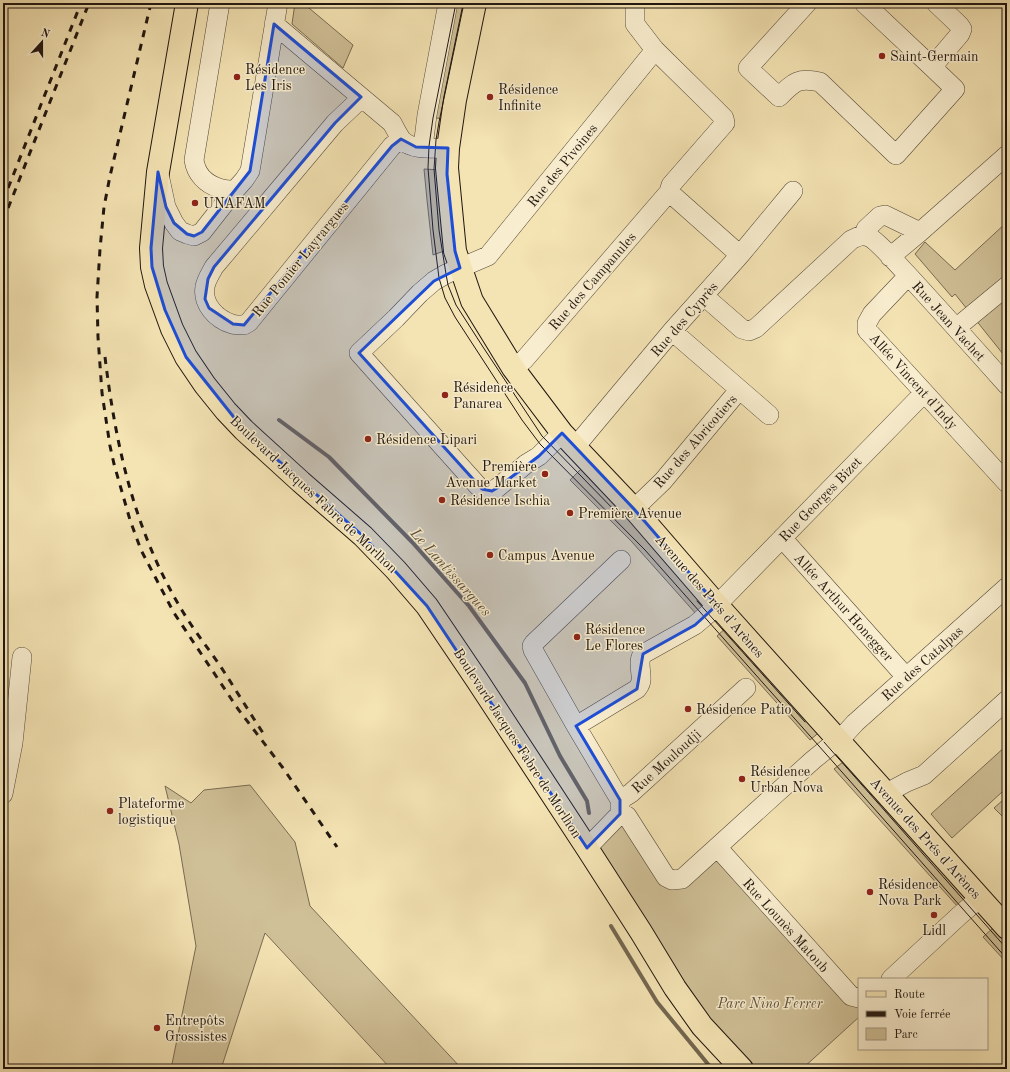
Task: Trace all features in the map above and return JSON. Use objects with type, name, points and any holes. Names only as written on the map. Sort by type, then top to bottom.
[{"type":"main road","name":"Boulevard Jacques Fabre de Morlhon","points":[[187,3],[158,172],[151,248],[152,267],[156,285],[172,329],[186,357],[226,411],[244,430],[363,536],[396,570],[427,606],[490,699],[587,848],[675,988],[702,1026],[742,1069]]},
{"type":"main road","name":"Avenue des Prés d'Arènes","points":[[475,3],[455,100],[448,148],[447,174],[455,251],[472,301],[513,368],[569,440],[634,509],[717,605],[1007,928]]},
{"type":"street","points":[[220,3],[194,160],[195,166],[201,177],[210,184],[220,189],[235,190]]},
{"type":"street","points":[[158,172],[166,207],[174,223],[180,231],[194,236],[202,232],[244,180],[250,170],[278,3]]},
{"type":"street","points":[[423,147],[427,115],[448,3]]},
{"type":"street","name":"Rue des Campanules","points":[[513,368],[524,360],[669,192],[671,185],[726,132],[724,118],[654,50],[635,24],[635,3]]},
{"type":"street","points":[[807,3],[748,68],[779,97],[792,83],[808,80],[820,82],[896,155],[955,89],[864,3]]},
{"type":"street","points":[[932,67],[960,34],[962,29],[936,3]]},
{"type":"street","points":[[274,24],[392,123],[401,139],[409,145],[416,147],[448,148]]},
{"type":"street","name":"Rue des Pivoines","points":[[497,488],[492,490],[482,489],[478,486],[359,353],[434,281],[446,274],[488,256],[654,50]]},
{"type":"street","name":"Rue Pomier Layrargues","points":[[361,97],[335,123],[214,267],[205,286],[205,299],[209,308],[219,317],[233,324],[244,325],[249,322],[392,146],[401,139]]},
{"type":"street","points":[[890,257],[1007,155]]},
{"type":"street","name":"Rue des Cyprès","points":[[497,488],[526,464],[569,440],[704,296],[793,191]]},
{"type":"street","points":[[669,192],[740,255]]},
{"type":"street","points":[[704,296],[742,329],[749,331],[756,328],[851,240],[858,236],[864,235],[866,229],[880,216],[885,215],[920,232]]},
{"type":"street","name":"Rue Jean Vachet","points":[[864,235],[871,238],[890,257],[1007,385]]},
{"type":"street","name":"Allée Vincent d'Indy","points":[[908,276],[872,314],[867,323],[868,330],[1007,483]]},
{"type":"street","points":[[956,328],[1007,286]]},
{"type":"street","points":[[672,331],[769,415]]},
{"type":"street","name":"Rue des Abricotiers","points":[[634,509],[663,481],[739,390]]},
{"type":"street","name":"Rue Georges Bizet","points":[[576,726],[637,690],[641,683],[640,661],[643,654],[695,625],[717,605],[924,393]]},
{"type":"street","name":"Allée Arthur Honegger","points":[[782,538],[906,677]]},
{"type":"street","name":"Rue Mouloudji","points":[[620,807],[532,646],[621,560]]},
{"type":"street","name":"Rue des Catalpas","points":[[620,807],[623,814],[627,816],[666,877],[672,880],[682,879],[1007,587]]},
{"type":"street","points":[[3,794],[13,743],[22,657]]},
{"type":"street","name":"Rue Mouloudji","points":[[587,848],[630,793],[746,688]]},
{"type":"street","points":[[894,789],[924,775],[1007,700]]},
{"type":"street","name":"Rue Lounès Matoub","points":[[717,847],[851,996],[858,998]]},
{"type":"street","points":[[892,978],[980,898]]},
{"type":"highlighted area","points":[[274,24],[361,97],[335,123],[214,267],[208,279],[205,299],[209,308],[233,324],[244,325],[392,146],[401,139],[416,147],[448,148],[447,174],[455,251],[460,268],[434,281],[359,353],[482,489],[492,491],[497,488],[539,456],[562,433],[634,509],[717,605],[695,625],[643,654],[637,689],[576,726],[620,800],[620,814],[587,848],[427,606],[363,536],[244,430],[186,357],[165,310],[152,267],[151,248],[158,172],[166,207],[174,223],[187,234],[194,236],[202,232],[250,171]]},
{"type":"green space","points":[[295,3],[303,3],[353,45],[343,68],[292,24]]},
{"type":"green space","points":[[452,3],[468,3],[443,119],[430,117]]},
{"type":"green space","points":[[424,169],[441,170],[447,250],[433,255],[427,200]]},
{"type":"green space","points":[[1007,222],[1007,309],[1003,313],[1007,317],[1007,359],[955,294],[952,297],[915,254],[925,242],[955,270]]},
{"type":"green space","points":[[584,466],[709,604],[697,615],[632,542],[570,480]]},
{"type":"green space","points":[[728,626],[822,730],[810,740],[717,636]]},
{"type":"green space","points":[[1007,745],[1007,798],[1002,792],[952,838],[931,814]]},
{"type":"green space","points":[[847,759],[971,896],[958,907],[834,769]]},
{"type":"green space","points":[[250,785],[295,842],[310,906],[462,1069],[391,1069],[265,933],[221,1069],[171,1069],[196,946],[179,844],[165,786],[191,803],[204,790]]},
{"type":"green space","points":[[1003,800],[1007,804],[1007,821],[994,808]]},
{"type":"green space","name":"Parc Nino Ferrer","points":[[617,824],[628,826],[662,881],[715,856],[858,1005],[858,1018],[802,1069],[751,1069],[696,1008],[596,844]]},
{"type":"green space","points":[[993,928],[1007,944],[1007,959],[1005,961],[983,937]]},
{"type":"waterway","name":"Le Lantissargues","points":[[279,420],[329,457],[412,542],[469,606],[525,683],[560,756],[587,801],[589,813]]},
{"type":"waterway","name":"Le Lantissargues","points":[[611,926],[657,1002],[712,1069]]},
{"type":"tram line","points":[[456,3],[433,118],[428,168],[439,278],[445,298],[455,317],[522,420],[540,444],[645,550],[1007,959]]},
{"type":"tram line","points":[[464,3],[439,122],[434,169],[439,230],[448,285],[456,305],[542,436],[619,515]]},
{"type":"tram line","points":[[697,601],[805,722]]},
{"type":"tram line","points":[[824,742],[1007,949]]},
{"type":"railway","points":[[3,201],[81,3]]},
{"type":"railway","points":[[3,221],[89,3]]},
{"type":"railway","points":[[151,3],[110,176],[104,207],[100,249],[97,297],[98,337],[102,393],[110,446],[130,520],[141,550],[174,613],[238,709],[283,768],[337,847]]},
{"type":"railway","points":[[105,357],[115,424],[122,457],[140,521],[152,552],[166,582],[183,612],[219,664],[263,733]]},
{"type":"place","name":"Saint-Germain","points":[[882,56]]},
{"type":"place","name":"Résidence Les Iris","points":[[237,77]]},
{"type":"place","name":"Résidence Infinite","points":[[490,97]]},
{"type":"place","name":"UNAFAM","points":[[195,203]]},
{"type":"place","name":"Résidence Panarea","points":[[445,395]]},
{"type":"place","name":"Résidence Lipari","points":[[368,439]]},
{"type":"place","name":"Première Avenue Market","points":[[545,474]]},
{"type":"place","name":"Résidence Ischia","points":[[442,500]]},
{"type":"place","name":"Première Avenue","points":[[570,513]]},
{"type":"place","name":"Campus Avenue","points":[[490,555]]},
{"type":"place","name":"Résidence Le Flores","points":[[577,637]]},
{"type":"place","name":"Résidence Patio","points":[[688,709]]},
{"type":"place","name":"Résidence Urban Nova","points":[[742,779]]},
{"type":"place","name":"Plateforme logistique","points":[[110,811]]},
{"type":"place","name":"Résidence Nova Park","points":[[870,892]]},
{"type":"place","name":"Lidl","points":[[934,915]]},
{"type":"place","name":"Entrepôts Grossistes","points":[[157,1028]]}]
